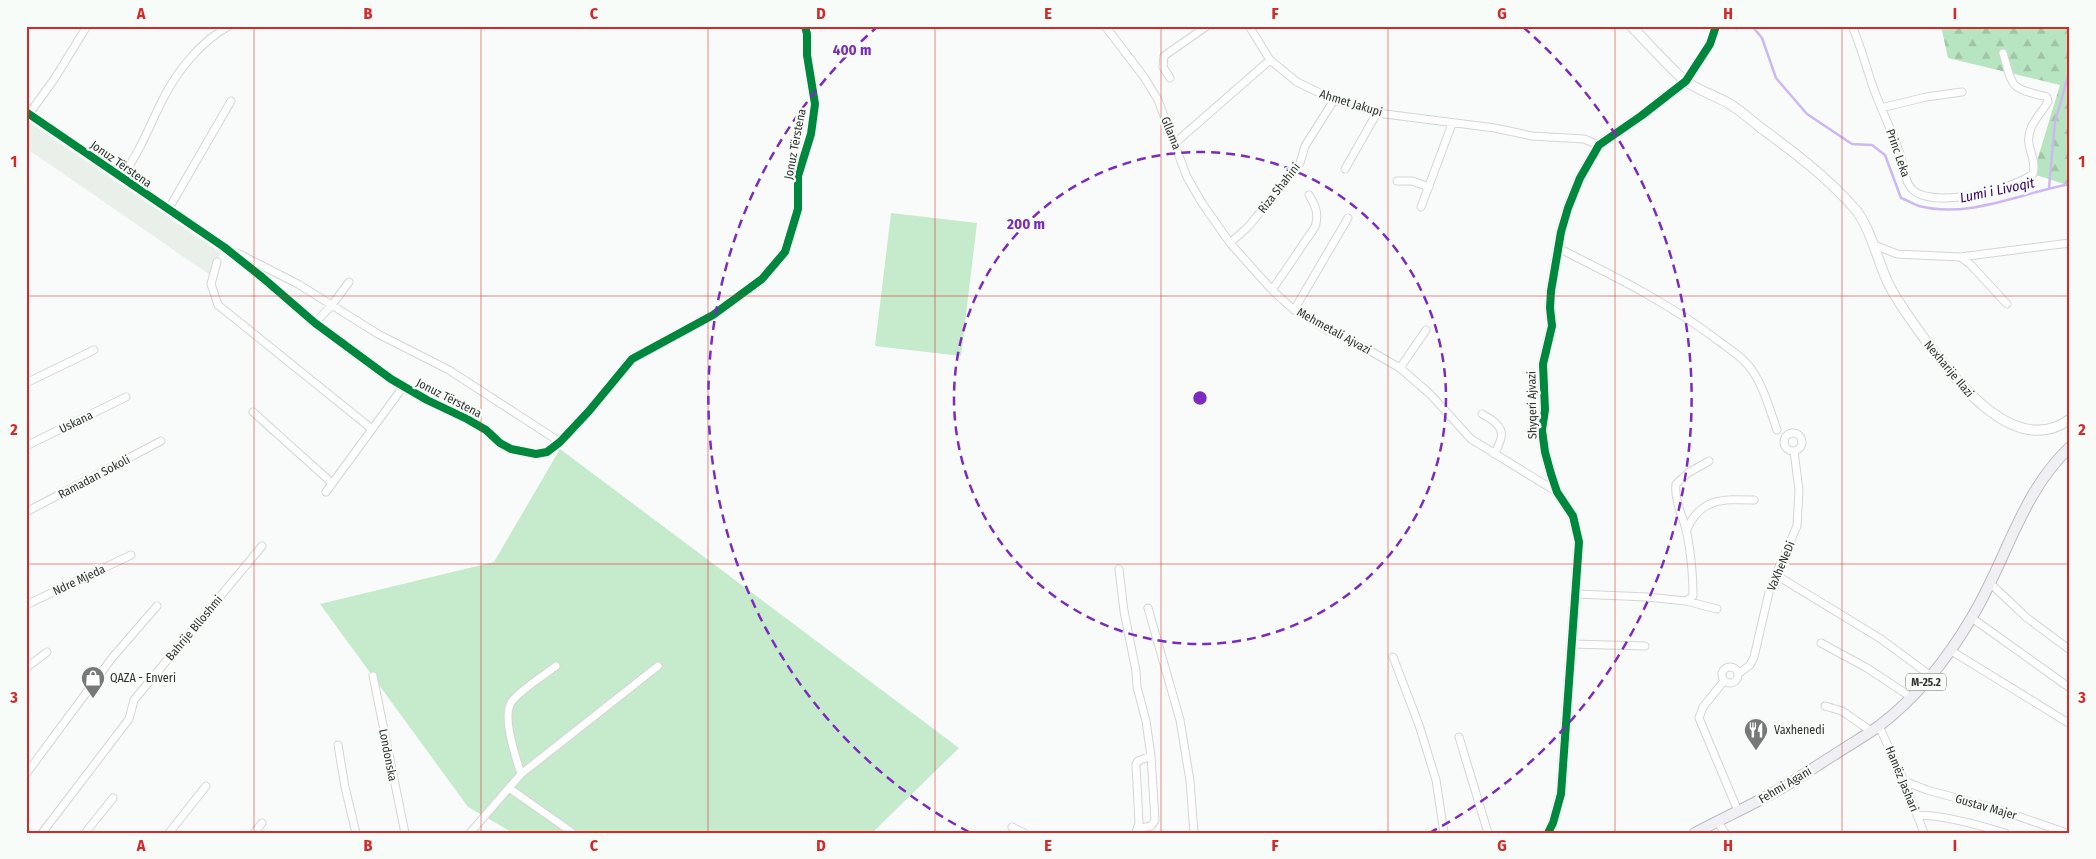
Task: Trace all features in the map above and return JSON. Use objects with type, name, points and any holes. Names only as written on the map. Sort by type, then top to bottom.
[{"type":"main road","name":"Fehmi Agani","points":[[1695,833],[1782,788],[1875,728],[1911,697],[1931,676],[1972,618],[1991,584],[2018,524],[2043,477],[2057,459],[2070,447]]},
{"type":"street","name":"Jonuz Tërstena","points":[[87,26],[55,78],[28,113],[224,247],[263,278],[315,324],[403,386],[486,430],[500,443],[512,449],[536,454],[547,452],[560,442],[589,412],[632,360],[713,315],[762,279],[785,252],[798,209],[798,176],[811,134],[815,104],[807,55],[808,34],[805,26]]},
{"type":"street","name":"Jonuz Tërstena","points":[[122,177],[132,163],[163,98],[181,69],[204,44],[229,26]]},
{"type":"street","name":"Gllama","points":[[1105,26],[1144,77],[1158,100],[1187,177],[1230,243]]},
{"type":"street","points":[[1170,78],[1163,67],[1164,56],[1207,26]]},
{"type":"street","name":"Ahmet Jakupi","points":[[1250,26],[1270,60],[1296,82],[1334,100],[1377,113],[1495,128],[1532,136],[1584,139],[1599,145]]},
{"type":"street","name":"Nexharije Ilazi","points":[[1631,26],[1686,81],[1728,103],[1799,156],[1856,211],[1874,245],[1889,285],[1913,324],[1952,376],[1976,401],[2004,421],[2027,429],[2045,430],[2070,420]]},
{"type":"street","points":[[1686,81],[1710,44],[1716,26]]},
{"type":"street","name":"Princ Leka","points":[[1852,26],[1881,108],[1900,152],[1907,179],[1912,189],[1922,195],[1970,196],[2019,182],[2033,174],[2032,151],[2029,143],[2030,134],[2036,117],[2048,102],[2047,98],[2024,92],[2013,84],[2009,77],[2004,53]]},
{"type":"street","points":[[1175,143],[1270,60]]},
{"type":"street","name":"Shyqeri Ajvazi","points":[[1548,833],[1553,823],[1561,794],[1562,759],[1577,594],[1579,542],[1573,516],[1557,492],[1545,452],[1542,430],[1545,410],[1543,364],[1552,326],[1551,291],[1558,248],[1568,208],[1580,178],[1599,145],[1641,116],[1686,81]]},
{"type":"street","points":[[1881,108],[1926,97],[1962,92]]},
{"type":"street","name":"Riza Shahini","points":[[1230,243],[1248,227],[1300,162],[1305,146],[1334,100]]},
{"type":"street","points":[[168,210],[231,101]]},
{"type":"street","points":[[1345,169],[1377,113]]},
{"type":"street","points":[[1421,207],[1452,124]]},
{"type":"street","points":[[1397,181],[1412,181],[1429,187]]},
{"type":"street","points":[[1272,290],[1315,227],[1318,219],[1316,206],[1310,195]]},
{"type":"street","points":[[1294,310],[1348,218]]},
{"type":"street","name":"Mehmetali Ajvazi","points":[[1230,243],[1272,290],[1294,310],[1327,330],[1362,346],[1400,368],[1430,394],[1471,439],[1557,492]]},
{"type":"street","points":[[1874,245],[1897,254],[1960,257],[2001,250],[2070,243]]},
{"type":"street","points":[[224,247],[298,284],[378,334],[449,370],[560,442]]},
{"type":"street","points":[[1558,248],[1698,324],[1737,354],[1751,368],[1759,382],[1777,430]]},
{"type":"street","points":[[1960,257],[1970,264],[2007,304]]},
{"type":"street","points":[[216,262],[211,284],[218,305],[372,429]]},
{"type":"street","points":[[315,324],[349,282]]},
{"type":"street","points":[[1400,368],[1426,330]]},
{"type":"street","points":[[26,383],[94,350]]},
{"type":"street","points":[[326,492],[403,386]]},
{"type":"street","name":"Uskana","points":[[26,446],[126,397]]},
{"type":"street","points":[[253,412],[332,483]]},
{"type":"street","points":[[1482,414],[1492,419],[1501,427],[1503,435],[1494,454]]},
{"type":"street","name":"Ramadan Sokoli","points":[[26,512],[161,441]]},
{"type":"street","name":"VaXheNeDi","points":[[1724,681],[1733,682],[1738,674],[1746,669],[1754,657],[1769,593],[1792,539],[1799,510],[1799,490],[1794,451]]},
{"type":"street","points":[[1686,601],[1692,596],[1693,572],[1686,532],[1675,494],[1676,484],[1688,473],[1709,460]]},
{"type":"street","points":[[1686,532],[1690,522],[1700,509],[1713,502],[1735,499],[1754,500]]},
{"type":"street","name":"Bahrije Blloshmi","points":[[42,833],[128,719],[134,700],[262,546]]},
{"type":"street","name":"Ndre Mjeda","points":[[26,604],[132,555]]},
{"type":"street","points":[[1119,569],[1125,619],[1136,671],[1137,687],[1146,721],[1151,756],[1155,820],[1151,826],[1137,831]]},
{"type":"street","points":[[1776,575],[1881,639],[1931,676]]},
{"type":"street","points":[[1991,584],[2027,618],[2070,650]]},
{"type":"street","points":[[1577,594],[1686,601],[1717,609]]},
{"type":"street","points":[[26,774],[112,658],[157,606]]},
{"type":"street","points":[[1148,608],[1180,720],[1190,781],[1194,833]]},
{"type":"street","points":[[1972,618],[2070,688]]},
{"type":"street","points":[[1821,643],[1867,668],[1911,697]]},
{"type":"street","points":[[1572,644],[1645,646]]},
{"type":"street","points":[[1950,650],[2070,724]]},
{"type":"street","points":[[26,668],[47,652]]},
{"type":"street","points":[[1393,657],[1419,725],[1436,780],[1444,833]]},
{"type":"street","points":[[521,774],[507,712],[512,700],[556,666]]},
{"type":"street","points":[[470,833],[521,774],[658,666]]},
{"type":"street","name":"VaXheNeDi","points":[[1724,681],[1722,675],[1727,667],[1733,668],[1738,674]]},
{"type":"street","name":"Londonska","points":[[373,676],[405,833]]},
{"type":"street","name":"VaXheNeDi","points":[[1724,681],[1703,707],[1698,718],[1738,811]]},
{"type":"street","points":[[1825,706],[1842,711],[1875,728]]},
{"type":"street","name":"Hamëz Jashari","points":[[1875,728],[1904,781],[1924,833]]},
{"type":"street","points":[[1459,737],[1488,833]]},
{"type":"street","points":[[338,745],[345,787],[356,833]]},
{"type":"street","points":[[1137,831],[1139,823],[1136,764],[1138,761],[1151,756]]},
{"type":"street","name":"Gustav Majer","points":[[1904,781],[1927,790],[2000,810],[2067,833]]},
{"type":"street","points":[[169,833],[206,786]]},
{"type":"street","points":[[509,788],[573,833]]},
{"type":"street","points":[[85,833],[113,798]]},
{"type":"street","name":"Gustav Majer","points":[[1917,816],[1924,815],[1942,818],[2005,833]]},
{"type":"street","points":[[1717,821],[1725,833]]},
{"type":"street","points":[[254,833],[262,823]]},
{"type":"street","points":[[1012,827],[1024,833]]},
{"type":"shaded area","points":[[26,120],[221,253],[210,275],[26,148]]},
{"type":"green space","points":[[1941,26],[2070,26],[2070,186],[2033,174],[2060,85],[1948,58]]},
{"type":"green space","points":[[891,213],[977,223],[961,356],[875,346]]},
{"type":"green space","points":[[560,449],[959,748],[872,833],[513,833],[468,807],[320,604],[494,562]]},
{"type":"waterway","name":"Lumi i Livoqit","points":[[1752,26],[1762,38],[1776,78],[1807,114],[1852,144],[1872,145],[1885,155],[1901,198],[1919,206],[1957,209],[1995,203],[2070,184]]},
{"type":"waterway","points":[[2049,188],[2055,122],[2070,69]]},
{"type":"cycle path","points":[[26,112],[224,247],[315,323],[391,379],[486,430],[500,443],[511,449],[536,454],[547,452],[560,442],[589,411],[632,359],[713,315],[762,279],[785,252],[798,209],[798,176],[811,134],[815,104],[807,55],[805,26]]},
{"type":"cycle path","points":[[1548,833],[1553,823],[1561,794],[1579,542],[1573,516],[1557,492],[1551,474],[1542,430],[1545,410],[1543,364],[1552,326],[1551,291],[1561,232],[1580,178],[1599,145],[1641,116],[1686,81],[1710,44],[1716,26]]},
{"type":"place","name":"QAZA - Enveri","points":[[93,699]]},
{"type":"place","name":"Vaxhenedi","points":[[1756,751]]}]
